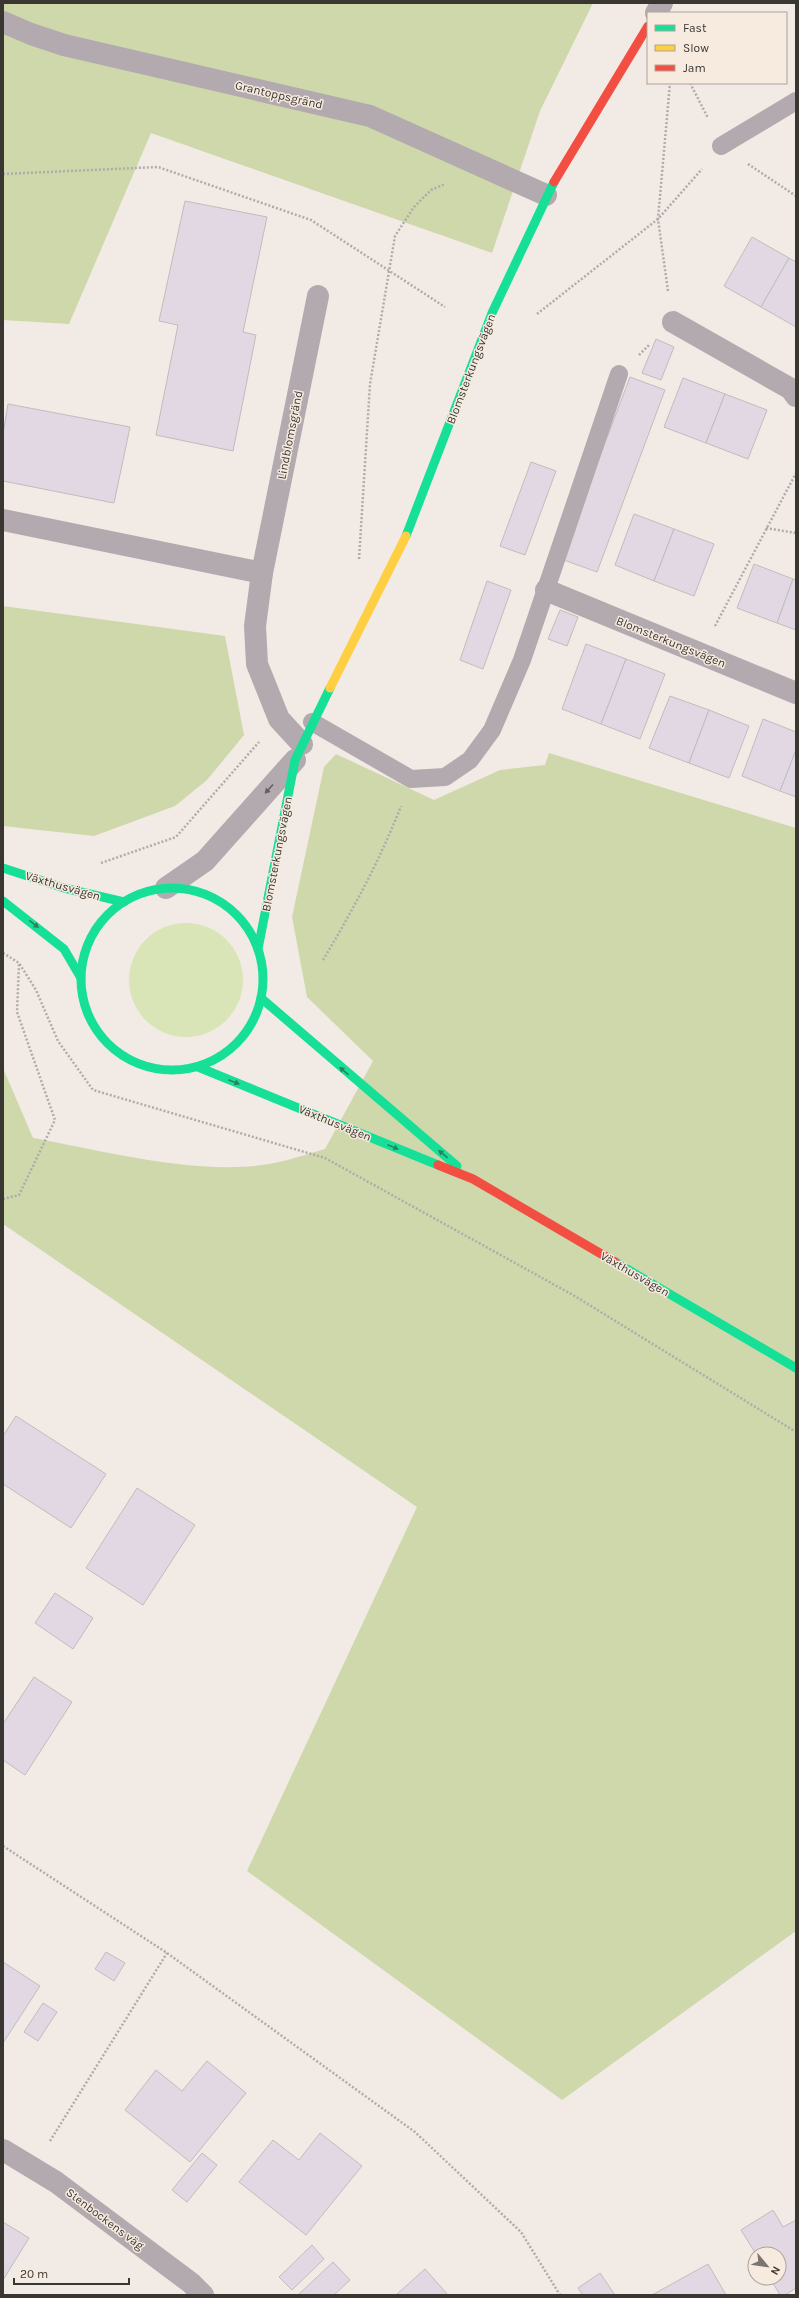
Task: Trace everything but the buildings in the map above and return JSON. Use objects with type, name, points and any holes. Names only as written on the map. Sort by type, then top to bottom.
[{"type":"street","points":[[657,12],[662,3]]},
{"type":"street","name":"Grantoppsgränd","points":[[3,22],[31,34],[64,45],[370,116],[546,195]]},
{"type":"street","name":"Blomsterkungsvägen","points":[[258,949],[298,752],[402,547],[492,312],[546,195],[647,28]]},
{"type":"street","name":"Lindblomsgränd","points":[[298,752],[279,719],[257,664],[255,626],[262,573],[318,296]]},
{"type":"street","points":[[673,322],[791,389],[796,396]]},
{"type":"street","points":[[3,520],[262,573]]},
{"type":"street","name":"Blomsterkungsvägen","points":[[546,590],[796,693]]},
{"type":"street","name":"Blomsterkungsvägen","points":[[166,888],[205,861],[298,752]]},
{"type":"street","name":"Växthusvägen","points":[[3,868],[64,888],[124,902]]},
{"type":"street","name":"Växthusvägen","points":[[166,888],[188,890],[210,896],[231,909],[247,927],[258,949],[263,974],[261,998],[254,1022],[239,1042],[220,1057],[198,1067],[174,1071],[149,1068],[126,1058],[107,1043],[92,1023],[83,1000],[81,978],[84,955],[92,934],[106,916],[124,902],[144,892],[166,888]]},
{"type":"street","name":"Växthusvägen","points":[[3,900],[64,949],[81,978]]},
{"type":"street","name":"Växthusvägen","points":[[261,998],[473,1180]]},
{"type":"street","name":"Växthusvägen","points":[[198,1067],[473,1180],[796,1368]]},
{"type":"street","name":"Stenbockens väg","points":[[3,2150],[56,2182],[191,2283],[203,2295]]},
{"type":"lane","points":[[721,146],[796,101]]},
{"type":"lane","points":[[312,722],[411,779],[445,777],[470,760],[488,736],[522,660],[619,374]]},
{"type":"path","points":[[658,219],[670,84]]},
{"type":"path","points":[[690,84],[721,146],[796,196]]},
{"type":"path","points":[[537,314],[658,219],[721,146]]},
{"type":"path","points":[[3,174],[158,167],[311,220],[445,306]]},
{"type":"path","points":[[358,565],[370,384],[395,236],[414,207],[431,190],[486,168]]},
{"type":"path","points":[[701,653],[796,473]]},
{"type":"path","points":[[766,528],[796,533]]},
{"type":"path","points":[[100,864],[176,837],[279,719]]},
{"type":"path","points":[[323,960],[356,906],[390,833],[411,779]]},
{"type":"path","points":[[3,954],[19,963],[36,990],[58,1041],[93,1090],[325,1158],[573,1296],[796,1432]]},
{"type":"path","points":[[3,1199],[19,1195],[55,1120],[17,1012],[19,963]]},
{"type":"path","points":[[3,1846],[167,1953],[415,2132],[521,2232],[560,2295]]},
{"type":"path","points":[[33,2168],[167,1953]]},
{"type":"green space","points":[[3,3],[593,3],[540,111],[492,253],[151,133],[69,324],[3,320]]},
{"type":"green space","points":[[3,606],[225,636],[244,735],[207,780],[175,806],[94,836],[3,826]]},
{"type":"green space","points":[[549,753],[796,828],[796,1931],[562,2100],[247,1871],[417,1507],[3,1224],[3,1068],[33,1138],[120,1155],[212,1167],[241,1167],[269,1164],[325,1149],[373,1061],[307,997],[292,917],[324,767],[336,754],[434,800],[500,770],[545,765]]},
{"type":"green space","points":[[186,923],[197,924],[208,928],[226,940],[238,958],[242,969],[242,991],[238,1002],[226,1020],[208,1032],[197,1036],[186,1037],[175,1036],[164,1032],[146,1020],[134,1002],[130,991],[129,980],[130,969],[134,958],[146,940],[164,928],[175,924]]},
{"type":"traffic: fast","points":[[406,536],[492,313],[554,182]]},
{"type":"traffic: fast","points":[[258,949],[295,760],[330,688]]},
{"type":"traffic: fast","points":[[3,868],[64,888],[124,902]]},
{"type":"traffic: fast","points":[[172,888],[190,890],[207,895],[222,903],[242,921],[256,944],[261,961],[263,979],[261,997],[256,1014],[248,1029],[230,1049],[207,1063],[190,1068],[172,1070],[154,1068],[137,1063],[122,1055],[102,1037],[88,1014],[83,997],[81,979],[83,961],[88,944],[96,929],[114,909],[137,895],[154,890],[172,888]]},
{"type":"traffic: fast","points":[[3,901],[64,949],[81,978]]},
{"type":"traffic: fast","points":[[261,998],[457,1166]]},
{"type":"traffic: fast","points":[[198,1067],[438,1165]]},
{"type":"traffic: fast","points":[[615,1262],[796,1368]]},
{"type":"traffic: slow","points":[[330,688],[406,536]]},
{"type":"traffic: jam","points":[[554,182],[647,28]]},
{"type":"traffic: jam","points":[[438,1165],[473,1179],[615,1262]]}]
